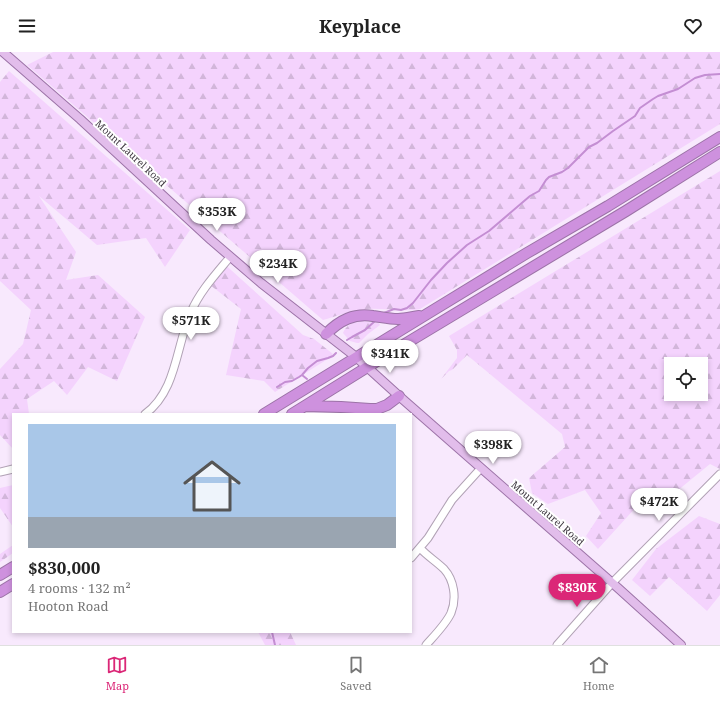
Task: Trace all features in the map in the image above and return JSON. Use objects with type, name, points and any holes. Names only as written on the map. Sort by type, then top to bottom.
[{"type":"highway","points":[[266,413],[427,314],[608,206],[720,136]]},
{"type":"highway","points":[[294,413],[720,152]]},
{"type":"highway","points":[[326,334],[347,318],[355,316],[364,315],[398,319],[427,314]]},
{"type":"highway","points":[[304,406],[377,409],[387,405],[399,396]]},
{"type":"highway","points":[[0,575],[12,568]]},
{"type":"highway","points":[[0,592],[12,585]]},
{"type":"main road","name":"Mount Laurel Road","points":[[3,52],[80,119],[230,257],[356,357],[612,582],[681,645]]},
{"type":"street","points":[[146,413],[150,411],[157,403],[168,384],[186,324],[195,302],[207,284],[230,257]]},
{"type":"street","points":[[412,557],[432,533],[452,500],[481,468]]},
{"type":"street","points":[[0,472],[12,469]]},
{"type":"street","points":[[557,645],[612,582],[720,474]]},
{"type":"street","points":[[420,548],[445,570],[452,582],[454,594],[451,614],[426,645]]},
{"type":"green space","points":[[53,52],[720,52],[720,124],[420,309],[362,310],[345,313],[323,320],[27,65]]},
{"type":"green space","points":[[9,71],[190,230],[165,267],[146,238],[97,245],[39,196],[76,252],[66,280],[98,275],[145,317],[117,381],[88,367],[67,395],[54,381],[27,399],[29,413],[12,413],[12,448],[0,435],[0,369],[23,344],[31,310],[0,281],[0,82]]},
{"type":"green space","points":[[720,171],[720,469],[710,464],[677,491],[638,505],[598,549],[586,536],[601,513],[585,490],[548,504],[532,493],[529,478],[565,447],[562,434],[467,355],[441,379],[457,358],[457,350],[449,336]]},
{"type":"green space","points":[[221,261],[303,335],[314,339],[333,354],[331,357],[275,392],[264,381],[226,375],[241,309],[205,281]]},
{"type":"green space","points":[[362,321],[379,323],[380,325],[359,343],[350,341],[343,333],[344,330],[350,324]]},
{"type":"green space","points":[[12,485],[12,526],[0,508],[0,488]]},
{"type":"green space","points":[[699,516],[720,524],[720,595],[707,611],[669,577],[650,596],[632,580],[656,549]]},
{"type":"green space","points":[[12,546],[12,554],[0,562],[0,554]]},
{"type":"green space","points":[[259,633],[290,633],[296,645],[265,645]]},
{"type":"waterway","points":[[384,313],[394,309],[401,310],[407,308],[447,263],[467,245],[489,231],[530,196],[539,191],[549,177],[568,168],[589,147],[635,116],[640,108],[658,96],[678,89],[695,78],[705,75],[720,74]]},
{"type":"waterway","points":[[347,340],[365,330],[375,321]]},
{"type":"waterway","points":[[277,387],[285,382],[292,381],[299,377],[317,361],[333,356],[336,353]]},
{"type":"waterway","points":[[302,375],[307,379]]},
{"type":"waterway","points":[[272,633],[275,645]]}]
